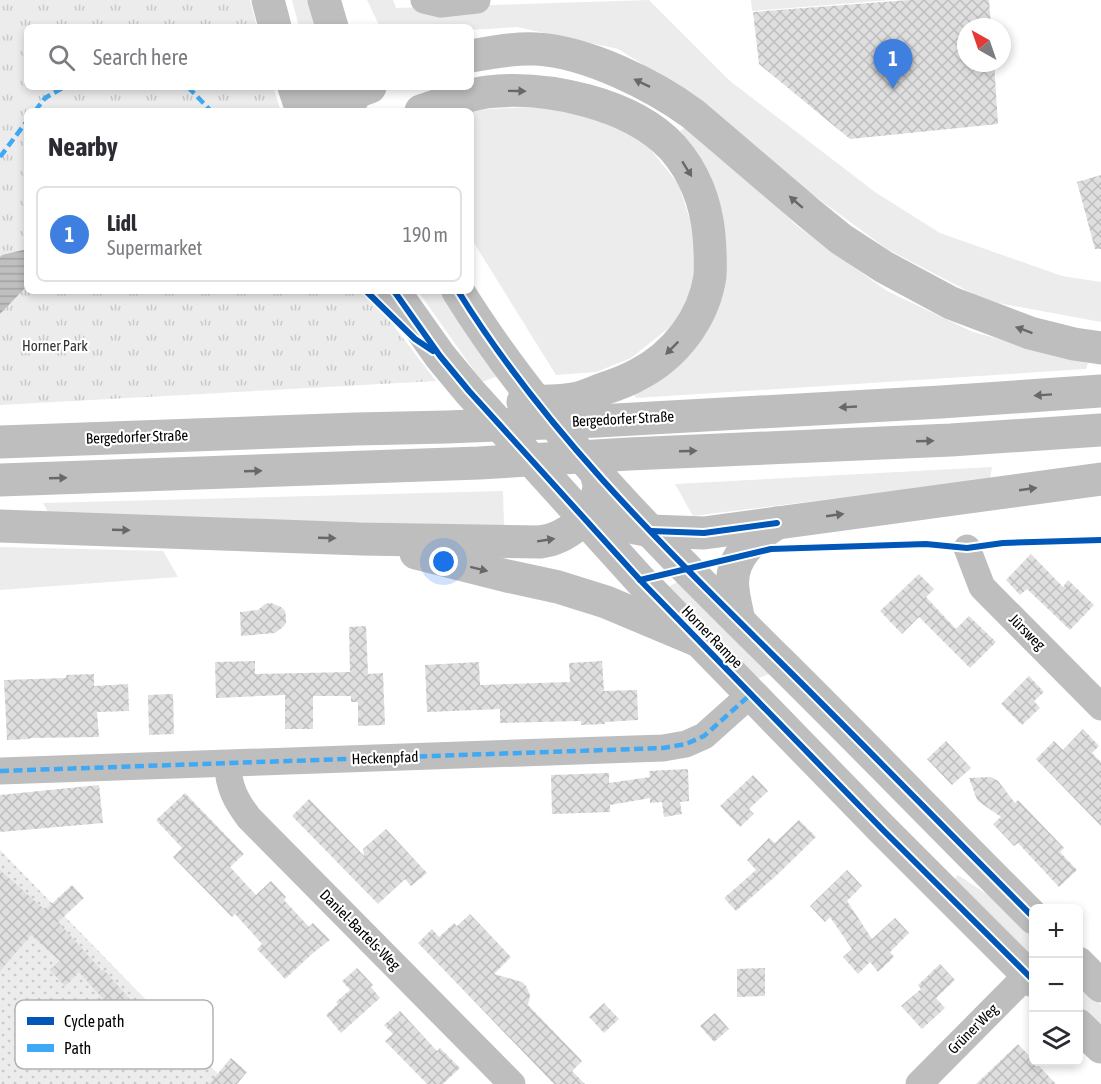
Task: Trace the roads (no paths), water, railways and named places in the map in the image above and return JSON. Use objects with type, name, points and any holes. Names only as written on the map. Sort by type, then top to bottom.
[{"type":"main road","points":[[268,0],[274,24]]},
{"type":"main road","points":[[324,0],[331,24]]},
{"type":"main road","points":[[474,56],[510,50],[543,50],[587,60],[633,78],[675,101],[693,114],[841,239],[884,267],[951,303],[1030,333],[1101,348]]},
{"type":"main road","points":[[295,90],[301,108]]},
{"type":"main road","points":[[324,90],[356,100]]},
{"type":"main road","points":[[438,108],[454,105],[486,92],[554,93],[586,100],[614,109],[651,130],[673,148],[688,169],[699,191],[707,216],[711,251],[710,276],[704,300],[692,326],[675,347],[655,364],[587,409]]},
{"type":"main road","name":"Horner Rampe","points":[[396,294],[469,391],[640,580],[1029,977]]},
{"type":"main road","name":"Horner Rampe","points":[[460,294],[532,397],[651,531],[1029,913]]},
{"type":"main road","name":"Bergedorfer Straße","points":[[0,442],[356,429],[439,418],[587,409],[941,402],[1101,391]]},
{"type":"main road","points":[[0,480],[479,463],[951,440],[1101,430]]},
{"type":"main road","points":[[0,526],[362,539],[540,542],[563,536],[585,518],[596,500],[599,488],[595,470]]},
{"type":"main road","points":[[585,518],[651,531],[704,533],[1101,479]]},
{"type":"main road","points":[[739,621],[733,588],[733,576],[738,557],[760,534],[777,523]]},
{"type":"main road","points":[[362,539],[558,587],[606,602],[699,641]]},
{"type":"main road","points":[[751,694],[796,677]]},
{"type":"main road","points":[[1083,968],[1101,986]]},
{"type":"main road","points":[[1083,1030],[1101,1047]]},
{"type":"street","points":[[424,0],[441,4],[477,0]]},
{"type":"street","name":"Jürsweg","points":[[967,548],[982,587],[1101,707]]},
{"type":"street","name":"Heckenpfad","points":[[0,771],[663,748],[686,744],[704,736],[751,694]]},
{"type":"street","name":"Daniel-Bartels-Weg","points":[[228,764],[234,796],[249,818],[512,1084]]},
{"type":"street","name":"Grüner Weg","points":[[919,1084],[1029,979]]},
{"type":"place","name":"Lidl","points":[[893,89]]},
{"type":"park label","name":"Horner Park","points":[[55,346]]}]
